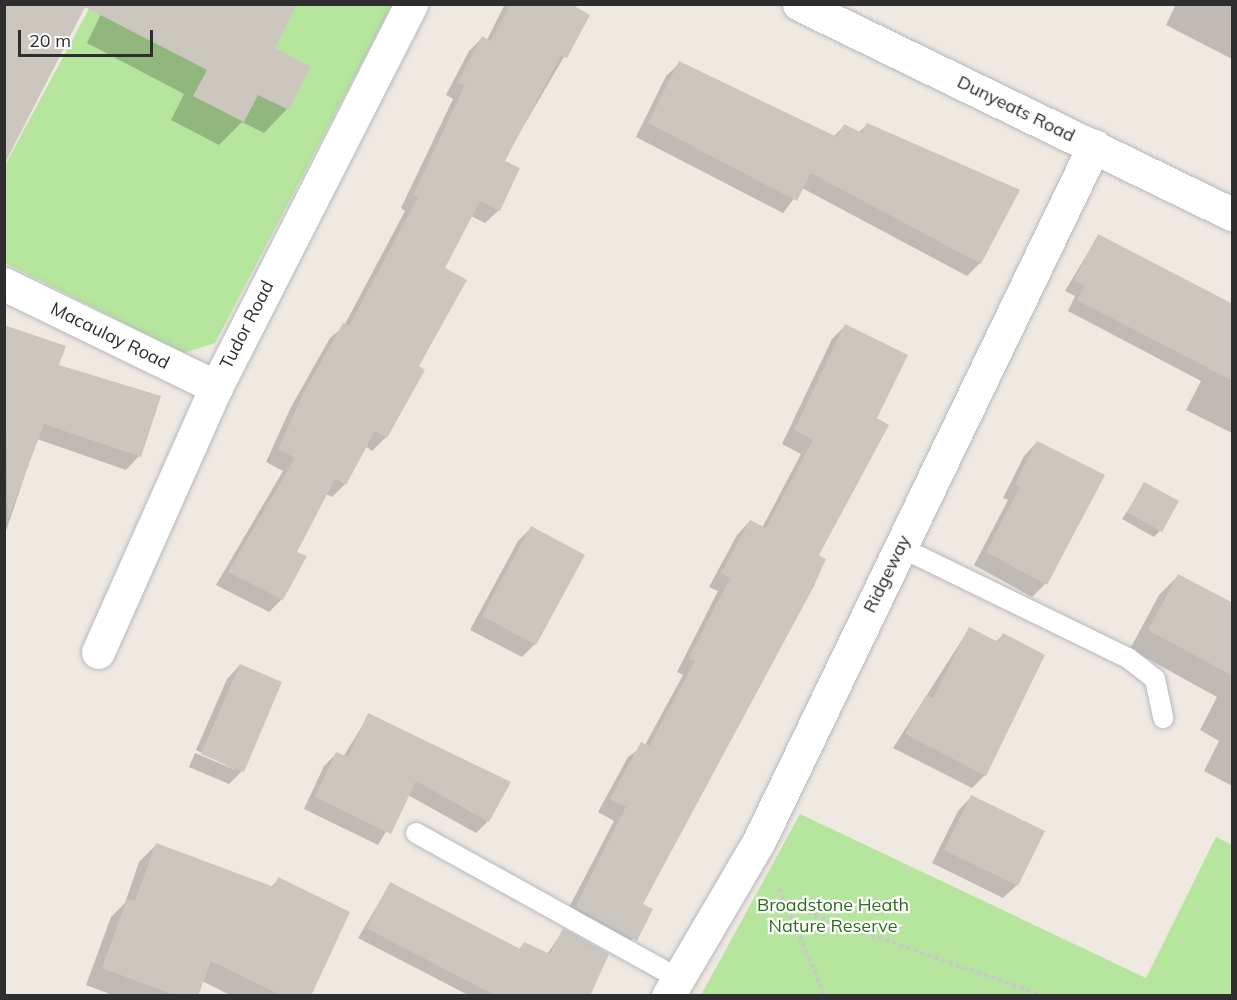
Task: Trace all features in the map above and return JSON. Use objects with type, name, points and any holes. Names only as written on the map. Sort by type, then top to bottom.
[{"type":"street","name":"Tudor Road","points":[[98,651],[216,387],[411,4]]},
{"type":"street","name":"Dunyeats Road","points":[[799,4],[1233,214]]},
{"type":"street","name":"Ridgeway","points":[[673,987],[759,841],[1094,146]]},
{"type":"street","name":"Macaulay Road","points":[[4,284],[216,387]]},
{"type":"lane","points":[[900,547],[1128,658],[1155,679],[1163,718]]},
{"type":"lane","points":[[416,833],[673,987]]},
{"type":"path","points":[[759,841],[825,996]]},
{"type":"path","points":[[786,905],[1044,996]]},
{"type":"green space","points":[[91,5],[392,5],[215,343],[184,353],[5,263],[4,167]]},
{"type":"green space","name":"Broadstone Heath Nature Reserve","points":[[800,814],[1146,978],[1216,837],[1232,845],[1232,995],[701,995]]},
{"type":"building","points":[[4,4],[297,4],[275,48],[311,67],[289,110],[258,95],[244,122],[193,96],[207,70],[85,7],[4,165]]},
{"type":"building","points":[[510,4],[571,4],[590,15],[567,58],[561,55],[505,161],[520,168],[500,211],[480,201],[445,268],[467,280],[419,366],[425,370],[387,438],[375,431],[346,485],[335,479],[297,552],[307,556],[283,600],[228,572],[295,458],[278,449],[304,392],[343,323],[349,326],[418,197],[413,195],[465,85],[458,82],[482,36],[491,41]]},
{"type":"building","points":[[679,61],[837,137],[844,124],[862,133],[867,123],[1020,190],[981,264],[811,173],[797,201],[648,123]]},
{"type":"building","points":[[1098,234],[1233,304],[1233,381],[1077,300],[1085,286],[1074,280]]},
{"type":"building","points":[[845,324],[908,355],[877,418],[889,425],[819,555],[826,559],[814,586],[643,904],[653,909],[637,941],[575,907],[626,807],[610,799],[641,742],[649,746],[695,661],[689,658],[730,578],[721,573],[750,520],[766,528],[813,440],[794,430]]},
{"type":"building","points":[[4,325],[66,346],[59,365],[161,396],[141,457],[44,424],[8,519]]},
{"type":"building","points":[[1037,441],[1105,475],[1047,585],[986,552],[1020,487],[1015,484]]},
{"type":"building","points":[[1144,482],[1179,501],[1162,532],[1127,512]]},
{"type":"building","points":[[531,526],[585,555],[536,645],[482,616]]},
{"type":"building","points":[[1178,574],[1233,603],[1233,676],[1148,630]]},
{"type":"building","points":[[969,627],[998,642],[1003,633],[1045,655],[986,776],[905,734],[926,695],[933,698]]},
{"type":"building","points":[[240,664],[282,682],[244,772],[201,754]]},
{"type":"building","points":[[368,713],[511,782],[489,822],[416,781],[391,834],[315,797],[336,752],[348,757]]},
{"type":"building","points":[[971,795],[1045,831],[1018,886],[944,850]]},
{"type":"building","points":[[156,843],[274,887],[278,877],[350,912],[311,996],[283,996],[211,961],[198,996],[177,996],[102,968],[127,899],[135,901]]},
{"type":"building","points":[[390,882],[520,949],[524,942],[550,954],[563,928],[609,954],[590,996],[496,996],[366,928]]}]
